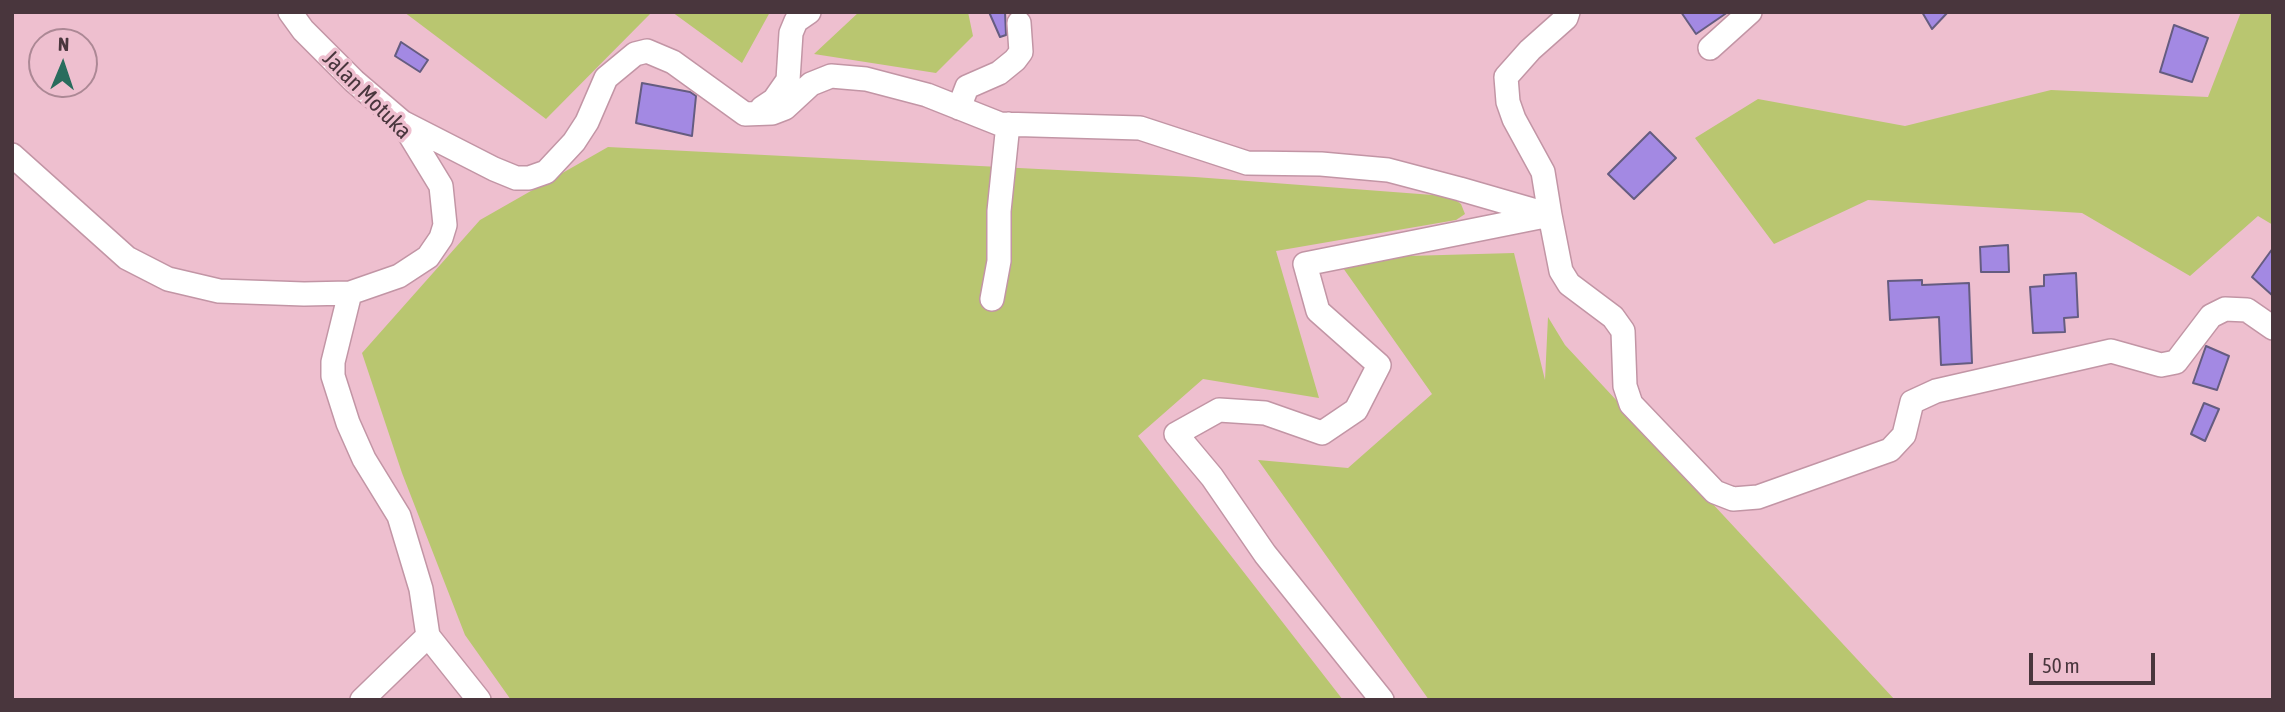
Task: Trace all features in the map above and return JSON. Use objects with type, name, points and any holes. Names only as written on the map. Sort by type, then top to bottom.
[{"type":"street","name":"Jalan Motuka","points":[[290,12],[303,30],[354,81],[402,122],[441,186],[445,204],[443,232],[434,251],[399,276],[350,293]]},
{"type":"street","points":[[745,114],[774,100],[788,80],[791,33],[796,21],[809,12]]},
{"type":"street","points":[[1568,12],[1566,18],[1530,50],[1506,77],[1508,102],[1514,119],[1528,138],[1543,172],[1561,271],[1569,284],[1613,317],[1623,331],[1625,386],[1631,404],[1715,492],[1733,499],[1758,497],[1890,450],[1904,435],[1912,401],[1936,391],[2111,351],[2161,365],[2176,362],[2211,316],[2225,309],[2247,310],[2273,328]]},
{"type":"street","points":[[1710,48],[1750,12]]},
{"type":"street","points":[[959,108],[967,88],[999,73],[1021,52],[1019,23]]},
{"type":"street","points":[[402,122],[494,169],[516,178],[529,178],[546,172],[574,142],[606,79],[635,54],[648,51],[673,62],[745,114],[772,113],[785,108],[811,84],[831,76],[866,79],[906,88],[1000,124],[1140,128],[1247,163],[1321,164],[1388,170],[1549,215]]},
{"type":"street","points":[[992,299],[999,261],[999,211],[1008,124]]},
{"type":"street","points":[[12,155],[142,269],[194,287],[219,291],[350,293],[336,342],[333,376],[364,459],[403,527],[421,589],[428,636],[479,700]]},
{"type":"street","points":[[1382,700],[1265,554],[1212,477],[1176,434],[1219,410],[1265,413],[1322,433],[1356,410],[1379,365],[1318,311],[1305,264],[1549,215]]},
{"type":"street","points":[[362,700],[428,636]]},
{"type":"green space","points":[[404,12],[652,12],[546,119]]},
{"type":"green space","points":[[672,12],[770,12],[742,63]]},
{"type":"green space","points":[[859,12],[968,12],[973,36],[936,73],[814,54]]},
{"type":"green space","points":[[2241,12],[2273,12],[2273,225],[2258,216],[2190,276],[2082,213],[1868,200],[1774,244],[1695,138],[1758,99],[1905,126],[2051,90],[2208,97]]},
{"type":"green space","points":[[608,147],[1195,177],[1433,195],[1454,199],[1461,204],[1465,214],[1456,220],[1276,251],[1319,398],[1203,379],[1138,436],[1343,700],[511,700],[465,635],[402,473],[362,353],[480,220]]},
{"type":"green space","points":[[1514,253],[1545,380],[1548,317],[1565,345],[1895,700],[1429,700],[1258,460],[1348,468],[1432,394],[1336,258]]},
{"type":"building","points":[[989,12],[1005,12],[1006,35],[1000,37]]},
{"type":"building","points":[[1681,12],[1728,12],[1696,34]]},
{"type":"building","points":[[1922,12],[1948,12],[1932,29]]},
{"type":"building","points":[[2174,25],[2208,38],[2192,82],[2160,72]]},
{"type":"building","points":[[401,42],[428,60],[420,72],[395,56]]},
{"type":"building","points":[[642,83],[690,92],[696,96],[692,136],[636,123]]},
{"type":"building","points":[[1650,132],[1676,158],[1634,199],[1608,174]]},
{"type":"building","points":[[2008,245],[2009,272],[1981,272],[1980,247]]},
{"type":"building","points":[[2273,248],[2273,296],[2252,277]]},
{"type":"building","points":[[2076,273],[2078,317],[2064,318],[2065,332],[2033,333],[2030,287],[2044,286],[2044,275]]},
{"type":"building","points":[[1922,280],[1922,285],[1969,283],[1972,363],[1941,365],[1939,317],[1890,320],[1888,281]]},
{"type":"building","points":[[2206,346],[2229,356],[2217,390],[2193,383]]},
{"type":"building","points":[[2204,403],[2219,409],[2205,441],[2191,434]]}]
